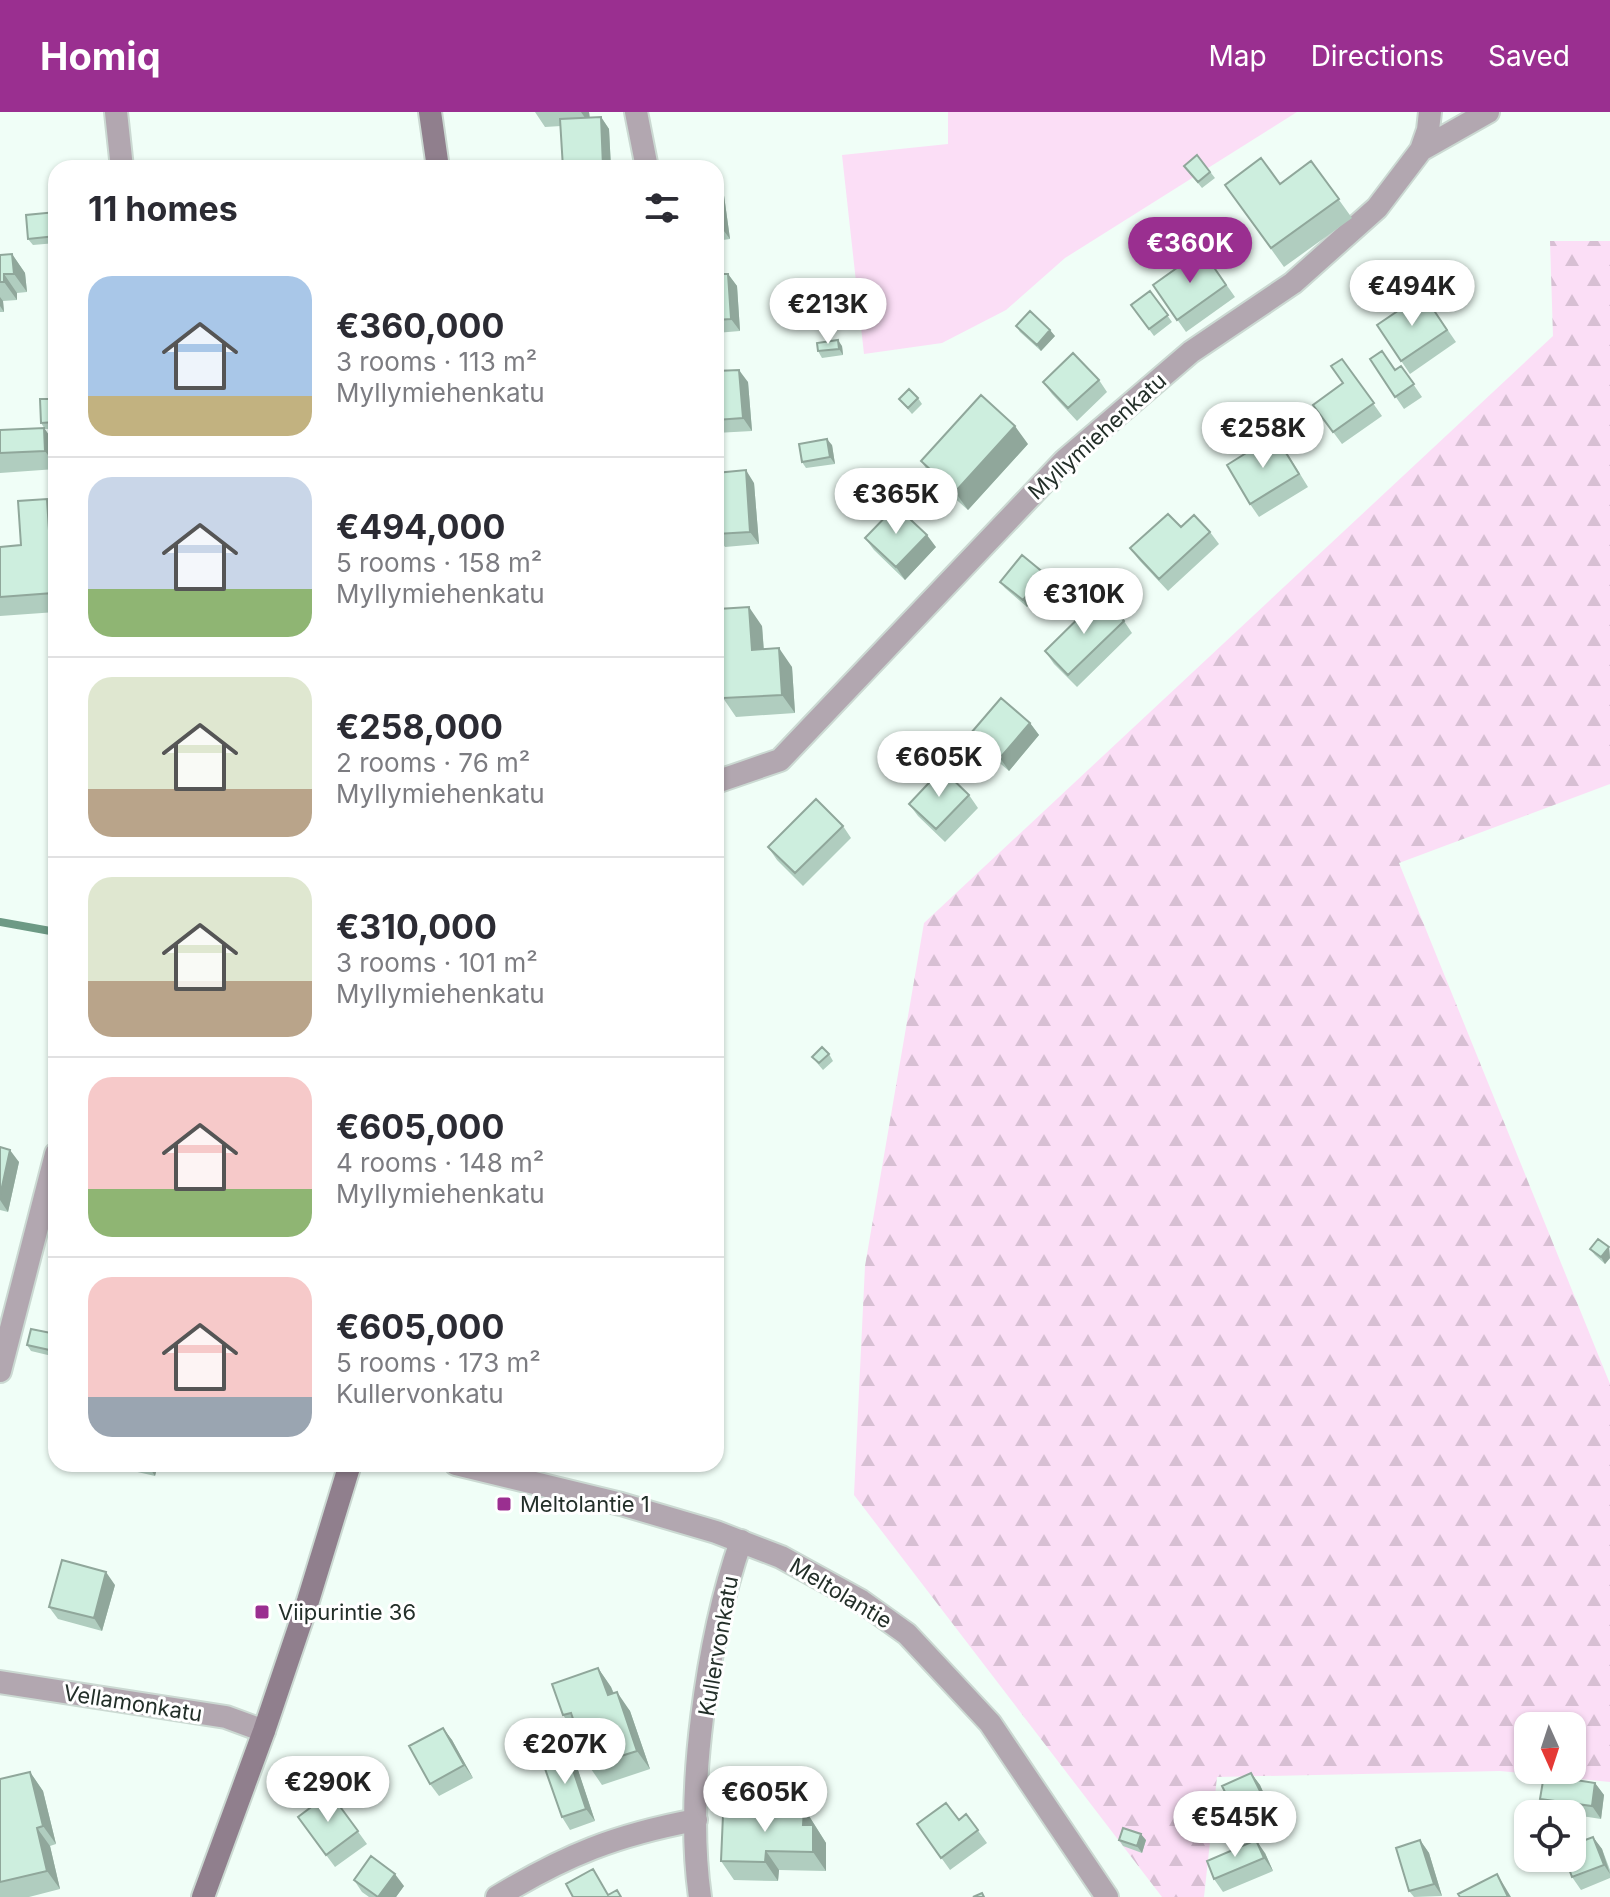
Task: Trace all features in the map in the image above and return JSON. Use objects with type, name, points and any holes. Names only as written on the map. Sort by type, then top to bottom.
[{"type":"main road","points":[[430,112],[437,160]]},
{"type":"main road","points":[[203,1897],[264,1731],[348,1472]]},
{"type":"street","points":[[116,112],[121,160]]},
{"type":"street","points":[[636,112],[645,160]]},
{"type":"street","name":"Myllymiehenkatu","points":[[724,779],[780,760],[1065,460],[1191,352],[1293,283],[1377,208],[1421,150],[1430,112]]},
{"type":"street","points":[[1421,150],[1488,112]]},
{"type":"street","points":[[0,1371],[48,1185]]},
{"type":"street","name":"Meltolantie","points":[[489,1472],[621,1504],[741,1541],[816,1574],[861,1601],[907,1634],[990,1723],[1107,1897]]},
{"type":"street","name":"Kullervonkatu","points":[[700,1897],[696,1820],[706,1699],[717,1625],[741,1541]]},
{"type":"street","name":"Vellamonkatu","points":[[0,1682],[226,1717],[264,1731]]},
{"type":"street","points":[[497,1897],[546,1868],[606,1841],[696,1820]]},
{"type":"green space","points":[[948,112],[1297,112],[1065,258],[1006,310],[942,343],[864,354],[842,155],[948,144]]},
{"type":"green space","points":[[1550,241],[1610,241],[1610,784],[1399,863],[1610,1384],[1610,1782],[1586,1780],[1586,1712],[1514,1712],[1514,1772],[1217,1777],[1204,1897],[1162,1897],[854,1495],[865,1266],[924,923],[1553,336]]},
{"type":"building","points":[[601,117],[603,160],[563,160],[560,119]]},
{"type":"building","points":[[1197,155],[1210,172],[1198,182],[1184,166]]},
{"type":"building","points":[[1261,158],[1280,184],[1311,161],[1339,199],[1271,248],[1225,185]]},
{"type":"building","points":[[48,213],[48,237],[28,239],[26,215]]},
{"type":"building","points":[[1202,250],[1226,285],[1177,320],[1153,285]]},
{"type":"building","points":[[12,254],[14,274],[4,274],[4,282],[0,282],[0,255]]},
{"type":"building","points":[[724,274],[728,274],[731,319],[724,319]]},
{"type":"building","points":[[1150,291],[1168,315],[1149,329],[1131,305]]},
{"type":"building","points":[[1423,294],[1447,330],[1401,361],[1377,325]]},
{"type":"building","points":[[1030,311],[1050,330],[1037,345],[1016,326]]},
{"type":"building","points":[[838,340],[839,349],[818,351],[817,343]]},
{"type":"building","points":[[1382,351],[1395,370],[1401,366],[1414,384],[1395,397],[1370,359]]},
{"type":"building","points":[[1073,353],[1099,380],[1068,408],[1043,382]]},
{"type":"building","points":[[1342,359],[1374,403],[1333,432],[1313,405],[1343,383],[1331,366]]},
{"type":"building","points":[[739,370],[743,418],[724,419],[724,371]]},
{"type":"building","points":[[909,389],[918,398],[908,408],[899,399]]},
{"type":"building","points":[[981,395],[1015,426],[955,492],[921,461]]},
{"type":"building","points":[[40,399],[48,399],[48,422],[41,423]]},
{"type":"building","points":[[44,428],[45,451],[0,453],[0,430]]},
{"type":"building","points":[[1275,435],[1299,474],[1250,504],[1227,465]]},
{"type":"building","points":[[827,439],[830,457],[802,462],[799,444]]},
{"type":"building","points":[[746,470],[750,532],[724,534],[724,472]]},
{"type":"building","points":[[47,499],[48,593],[0,597],[0,547],[21,545],[18,501]]},
{"type":"building","points":[[896,506],[927,535],[896,567],[865,538]]},
{"type":"building","points":[[1168,514],[1181,527],[1194,515],[1210,532],[1159,579],[1130,548]]},
{"type":"building","points":[[1022,555],[1045,574],[1023,600],[1000,582]]},
{"type":"building","points":[[1100,597],[1124,621],[1068,675],[1045,651]]},
{"type":"building","points":[[749,607],[752,650],[779,648],[782,695],[724,698],[724,609]]},
{"type":"building","points":[[1001,698],[1030,723],[1000,758],[971,733]]},
{"type":"building","points":[[942,769],[969,795],[936,829],[909,804]]},
{"type":"building","points":[[816,799],[843,826],[795,873],[768,847]]},
{"type":"building","points":[[822,1047],[829,1054],[819,1063],[812,1057]]},
{"type":"building","points":[[0,1147],[10,1150],[0,1196]]},
{"type":"building","points":[[1598,1239],[1609,1247],[1601,1257],[1590,1249]]},
{"type":"building","points":[[31,1329],[48,1332],[48,1350],[27,1345]]},
{"type":"building","points":[[62,1560],[106,1572],[94,1618],[49,1607]]},
{"type":"building","points":[[598,1668],[608,1695],[617,1692],[637,1751],[589,1766],[571,1713],[563,1715],[552,1684]]},
{"type":"building","points":[[443,1728],[464,1765],[430,1784],[409,1746]]},
{"type":"building","points":[[568,1755],[586,1809],[562,1817],[543,1763]]},
{"type":"building","points":[[30,1772],[43,1826],[37,1828],[47,1871],[0,1882],[0,1779]]},
{"type":"building","points":[[1251,1773],[1262,1795],[1233,1808],[1222,1786]]},
{"type":"building","points":[[1595,1783],[1592,1806],[1586,1805],[1586,1800],[1540,1799],[1542,1784]]},
{"type":"building","points":[[330,1793],[358,1831],[326,1855],[298,1817]]},
{"type":"building","points":[[946,1803],[959,1820],[966,1814],[978,1830],[941,1858],[917,1824]]},
{"type":"building","points":[[750,1807],[804,1808],[803,1825],[813,1825],[813,1852],[766,1851],[765,1862],[721,1861],[723,1815],[750,1815]]},
{"type":"building","points":[[1123,1828],[1141,1834],[1137,1846],[1119,1840]]},
{"type":"building","points":[[1593,1837],[1604,1865],[1586,1872],[1586,1840]]},
{"type":"building","points":[[1256,1840],[1264,1858],[1214,1879],[1207,1861]]},
{"type":"building","points":[[1420,1840],[1434,1884],[1409,1891],[1396,1848]]},
{"type":"building","points":[[371,1856],[395,1874],[378,1897],[354,1880]]},
{"type":"building","points":[[593,1869],[608,1895],[617,1890],[621,1897],[573,1897],[566,1884]]},
{"type":"building","points":[[1497,1874],[1508,1897],[1460,1897],[1458,1894]]},
{"type":"waterway","points":[[0,922],[48,931]]},
{"type":"place","name":"Meltolantie 1","points":[[504,1504]]},
{"type":"place","name":"Viipurintie 36","points":[[262,1612]]}]
